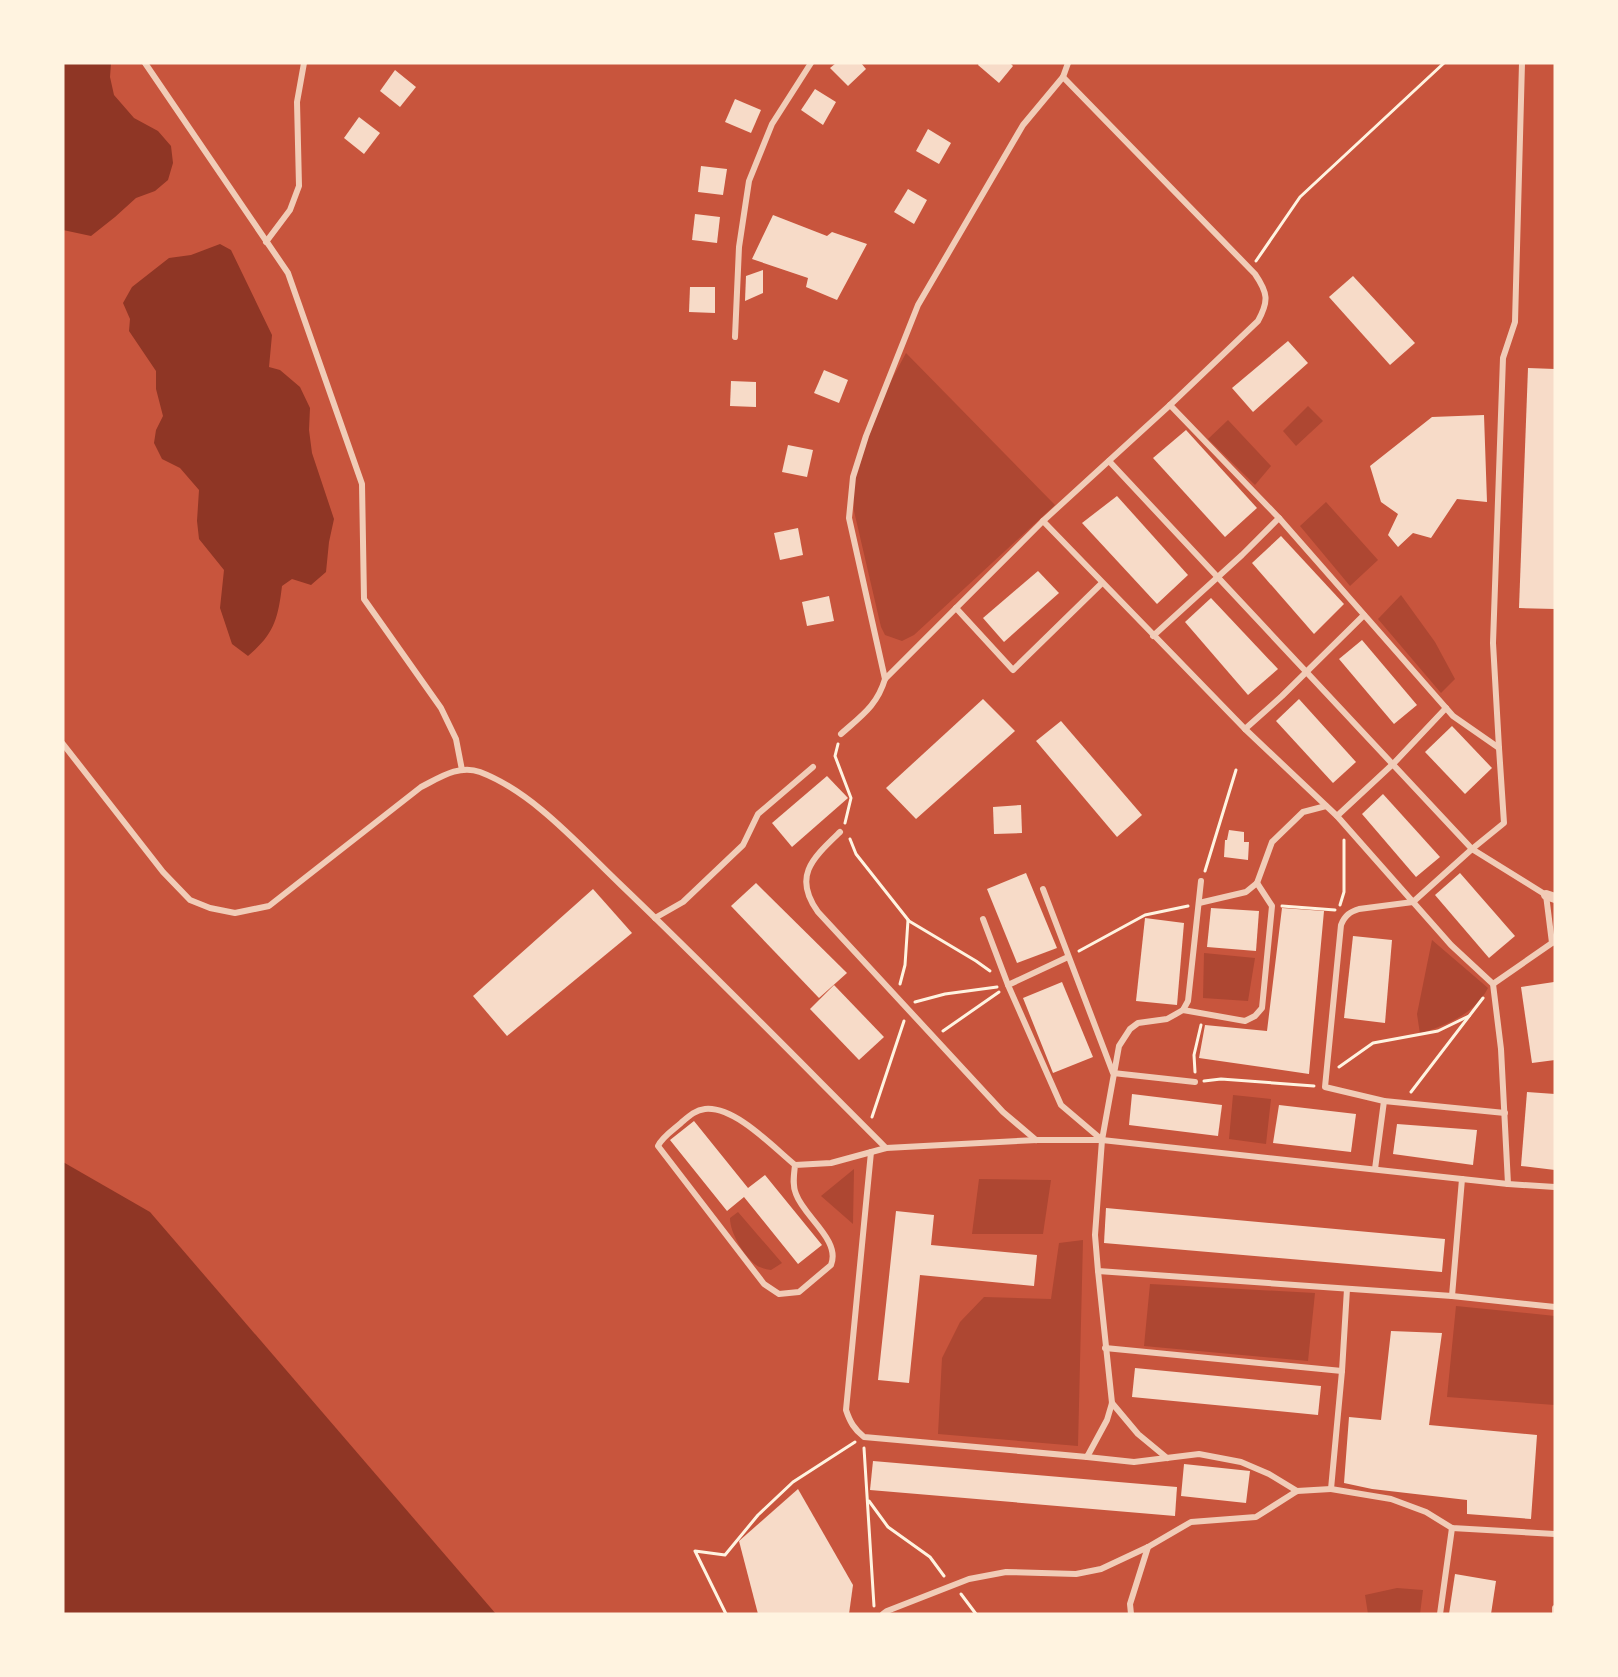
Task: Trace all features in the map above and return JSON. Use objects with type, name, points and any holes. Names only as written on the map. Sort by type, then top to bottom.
[{"type":"street","points":[[145,63],[288,273],[362,484],[364,599],[441,708],[456,739],[462,770]]},
{"type":"street","points":[[266,242],[290,210],[299,186],[297,102],[304,63]]},
{"type":"street","points":[[735,337],[739,247],[748,181],[772,124],[811,63]]},
{"type":"street","points":[[885,679],[849,518],[853,477],[866,436],[918,305],[1023,125],[1064,77],[1068,63]]},
{"type":"street","points":[[1505,1113],[1384,1101],[1325,1087],[1341,924],[1344,918],[1351,911],[1359,909],[1413,902],[1504,823],[1493,631],[1503,358],[1515,322],[1522,63]]},
{"type":"street","points":[[841,734],[869,710],[880,695],[885,679],[1043,521],[1258,321],[1265,309],[1267,297],[1262,285],[1250,269],[1064,77]]},
{"type":"street","points":[[1170,405],[1278,518],[1453,716],[1498,748]]},
{"type":"street","points":[[1109,461],[1472,849],[1551,897],[1554,943],[1494,984]]},
{"type":"street","points":[[1153,636],[1278,518]]},
{"type":"street","points":[[1043,521],[1245,729],[1337,816],[1451,945],[1494,984],[1505,1113],[1508,1184]]},
{"type":"street","points":[[956,608],[1012,670],[1102,583]]},
{"type":"street","points":[[1245,729],[1364,615]]},
{"type":"street","points":[[1337,816],[1394,763],[1446,708]]},
{"type":"street","points":[[63,744],[163,872],[190,900],[210,908],[235,913],[269,906],[421,787],[445,774],[462,770],[479,771],[523,794],[655,918],[886,1148]]},
{"type":"street","points":[[655,918],[683,902],[743,846],[758,814],[813,767]]},
{"type":"street","points":[[1199,903],[1246,892],[1257,883],[1272,842],[1303,812],[1326,806]]},
{"type":"street","points":[[840,832],[817,855],[808,868],[806,885],[808,899],[1003,1112],[1037,1140]]},
{"type":"street","points":[[1087,1457],[1107,1420],[1112,1402],[1095,1235],[1102,1140],[1113,1072],[1119,1046],[1130,1029],[1138,1023],[1167,1019],[1183,1010],[1188,1001],[1201,881]]},
{"type":"street","points":[[1183,1010],[1245,1021],[1256,1017],[1262,1008],[1271,905],[1257,883]]},
{"type":"street","points":[[1043,889],[1113,1072]]},
{"type":"street","points":[[983,919],[1008,985],[1061,1105],[1102,1140]]},
{"type":"street","points":[[1008,985],[1068,957]]},
{"type":"street","points":[[1113,1072],[1196,1082]]},
{"type":"street","points":[[1375,1169],[1384,1101]]},
{"type":"street","points":[[795,1165],[793,1179],[795,1192],[800,1203],[830,1242],[834,1253],[831,1265],[799,1292],[779,1294],[764,1284],[658,1146],[690,1115],[704,1109],[737,1118],[795,1165],[831,1162],[886,1148],[1037,1140],[1102,1140],[1508,1184],[1555,1187]]},
{"type":"street","points":[[871,1152],[846,1410],[855,1430],[864,1437],[1134,1462],[1199,1454],[1241,1462],[1269,1474],[1297,1491]]},
{"type":"street","points":[[1452,1296],[1462,1179]]},
{"type":"street","points":[[1098,1271],[1452,1296],[1555,1307]]},
{"type":"street","points":[[1331,1489],[1347,1289]]},
{"type":"street","points":[[1106,1348],[1342,1371]]},
{"type":"street","points":[[1112,1402],[1138,1434],[1167,1458]]},
{"type":"street","points":[[883,1614],[969,1579],[1006,1572],[1076,1574],[1101,1569],[1148,1547],[1191,1522],[1256,1517],[1297,1491],[1331,1489],[1390,1499],[1426,1512],[1452,1528],[1555,1534]]},
{"type":"street","points":[[1440,1614],[1452,1528]]},
{"type":"street","points":[[1131,1614],[1130,1605],[1148,1547]]},
{"type":"street","points":[[1555,1608],[1555,1614]]},
{"type":"path","points":[[1250,269],[1300,197],[1444,63]]},
{"type":"path","points":[[841,734],[835,756],[851,798],[845,824],[856,854],[908,919],[976,961],[1008,985]]},
{"type":"path","points":[[1201,881],[1236,770]]},
{"type":"path","points":[[1271,905],[1338,910],[1344,892],[1344,824]]},
{"type":"path","points":[[1068,957],[1145,915],[1199,903]]},
{"type":"path","points":[[897,997],[905,965],[908,919]]},
{"type":"path","points":[[1403,1102],[1494,984]]},
{"type":"path","points":[[868,1130],[904,1022],[904,1005],[945,994],[1008,985]]},
{"type":"path","points":[[936,1039],[945,1029],[1008,985]]},
{"type":"path","points":[[1198,1012],[1202,1024],[1194,1055],[1196,1082],[1221,1079],[1325,1087]]},
{"type":"path","points":[[1326,1078],[1372,1043],[1438,1031],[1469,1016]]},
{"type":"path","points":[[726,1614],[695,1551],[725,1555],[758,1515],[793,1482],[864,1437],[875,1614]]},
{"type":"path","points":[[867,1499],[888,1527],[930,1557],[976,1614]]},
{"type":"shaded area","points":[[63,63],[111,63],[110,77],[114,95],[134,118],[158,131],[171,146],[173,163],[168,180],[155,191],[136,198],[91,236],[63,230]]},
{"type":"shaded area","points":[[220,244],[231,250],[272,335],[269,367],[280,370],[300,387],[310,408],[309,430],[312,453],[334,519],[326,572],[311,585],[292,579],[282,586],[279,608],[273,625],[264,640],[248,656],[232,644],[220,608],[224,570],[199,539],[197,521],[199,490],[180,468],[162,459],[154,443],[156,430],[163,416],[156,389],[156,371],[129,331],[130,319],[123,303],[132,287],[169,258],[191,255]]},
{"type":"shaded area","points":[[906,353],[1055,505],[914,635],[902,641],[885,635],[881,627],[854,511],[853,490],[855,473],[885,392]]},
{"type":"shaded area","points":[[1308,406],[1323,421],[1296,446],[1283,431]]},
{"type":"shaded area","points":[[1228,420],[1271,466],[1255,485],[1208,439]]},
{"type":"shaded area","points":[[1326,502],[1378,560],[1350,586],[1300,526]]},
{"type":"shaded area","points":[[1401,595],[1435,642],[1455,679],[1441,693],[1378,619]]},
{"type":"shaded area","points":[[1432,940],[1488,988],[1467,1012],[1450,1022],[1420,1034],[1417,1014]]},
{"type":"shaded area","points":[[1204,953],[1255,958],[1248,1001],[1203,998]]},
{"type":"shaded area","points":[[1233,1095],[1271,1099],[1266,1144],[1229,1139]]},
{"type":"shaded area","points":[[63,1162],[150,1212],[496,1614],[63,1614]]},
{"type":"shaded area","points":[[854,1169],[853,1224],[821,1196]]},
{"type":"shaded area","points":[[979,1179],[1051,1180],[1043,1234],[972,1234]]},
{"type":"shaded area","points":[[738,1212],[782,1263],[769,1270],[751,1261],[738,1244],[731,1224],[730,1218]]},
{"type":"shaded area","points":[[1083,1240],[1078,1446],[938,1434],[942,1358],[960,1322],[984,1297],[1051,1299],[1059,1243]]},
{"type":"shaded area","points":[[1150,1284],[1315,1293],[1308,1361],[1144,1346]]},
{"type":"shaded area","points":[[1456,1306],[1555,1316],[1555,1405],[1447,1397]]},
{"type":"shaded area","points":[[1397,1588],[1423,1590],[1420,1614],[1368,1614],[1365,1595]]},
{"type":"building","points":[[836,63],[861,63],[866,69],[848,86],[830,68]]},
{"type":"building","points":[[979,63],[1010,63],[1013,66],[999,83],[978,65]]},
{"type":"building","points":[[395,70],[416,87],[400,107],[380,91]]},
{"type":"building","points":[[815,89],[836,102],[823,125],[801,110]]},
{"type":"building","points":[[735,99],[761,110],[751,133],[725,122]]},
{"type":"building","points":[[359,117],[380,133],[364,154],[344,138]]},
{"type":"building","points":[[928,129],[951,143],[939,164],[916,151]]},
{"type":"building","points":[[701,166],[727,169],[723,195],[698,192]]},
{"type":"building","points":[[908,189],[927,200],[914,224],[894,212]]},
{"type":"building","points":[[695,214],[720,217],[717,243],[692,240]]},
{"type":"building","points":[[773,215],[827,236],[832,232],[867,244],[837,300],[806,287],[808,278],[752,259]]},
{"type":"building","points":[[763,270],[763,293],[745,301],[746,276]]},
{"type":"building","points":[[1353,276],[1415,343],[1390,365],[1329,297]]},
{"type":"building","points":[[690,287],[715,287],[715,313],[689,312]]},
{"type":"building","points":[[1288,341],[1308,363],[1253,412],[1232,388]]},
{"type":"building","points":[[1528,368],[1555,369],[1555,609],[1519,608]]},
{"type":"building","points":[[824,370],[848,380],[839,403],[814,393]]},
{"type":"building","points":[[731,381],[756,382],[756,407],[730,406]]},
{"type":"building","points":[[1484,415],[1487,502],[1457,499],[1431,538],[1413,533],[1398,547],[1388,535],[1398,514],[1381,502],[1370,466],[1432,417]]},
{"type":"building","points":[[1186,430],[1257,508],[1225,537],[1153,458]]},
{"type":"building","points":[[788,445],[813,450],[807,477],[782,472]]},
{"type":"building","points":[[1117,496],[1188,575],[1157,604],[1082,523]]},
{"type":"building","points":[[798,528],[803,555],[780,560],[774,533]]},
{"type":"building","points":[[1281,536],[1344,604],[1314,634],[1252,563]]},
{"type":"building","points":[[1038,571],[1059,593],[1004,642],[983,618]]},
{"type":"building","points":[[829,596],[834,621],[807,626],[802,602]]},
{"type":"building","points":[[1211,598],[1278,669],[1248,695],[1185,622]]},
{"type":"building","points":[[1362,640],[1417,705],[1394,724],[1339,659]]},
{"type":"building","points":[[983,699],[1015,731],[916,819],[886,788]]},
{"type":"building","points":[[1299,699],[1356,762],[1333,783],[1276,721]]},
{"type":"building","points":[[1061,721],[1142,815],[1117,837],[1036,741]]},
{"type":"building","points":[[1452,726],[1492,768],[1465,794],[1425,752]]},
{"type":"building","points":[[827,776],[848,798],[792,847],[772,823]]},
{"type":"building","points":[[1383,794],[1440,857],[1416,877],[1362,814]]},
{"type":"building","points":[[1021,805],[1022,833],[994,834],[993,807]]},
{"type":"building","points":[[1229,830],[1244,832],[1244,842],[1249,842],[1248,860],[1224,857],[1225,840],[1227,840]]},
{"type":"building","points":[[1026,873],[1057,948],[1017,963],[987,889]]},
{"type":"building","points":[[1460,873],[1515,936],[1489,958],[1435,895]]},
{"type":"building","points":[[756,883],[847,973],[819,998],[731,906]]},
{"type":"building","points":[[593,889],[632,933],[507,1036],[473,996]]},
{"type":"building","points":[[1211,908],[1259,911],[1256,951],[1207,947]]},
{"type":"building","points":[[1282,908],[1324,911],[1309,1074],[1199,1058],[1205,1025],[1267,1031]]},
{"type":"building","points":[[1145,918],[1184,923],[1177,1005],[1136,1001]]},
{"type":"building","points":[[1353,936],[1392,940],[1385,1023],[1344,1018]]},
{"type":"building","points":[[1062,982],[1093,1057],[1053,1073],[1023,998]]},
{"type":"building","points":[[1554,982],[1555,1060],[1532,1063],[1521,987]]},
{"type":"building","points":[[834,985],[884,1037],[859,1060],[810,1009]]},
{"type":"building","points":[[1527,1092],[1555,1094],[1555,1170],[1521,1166]]},
{"type":"building","points":[[1132,1094],[1222,1105],[1218,1136],[1129,1125]]},
{"type":"building","points":[[1279,1105],[1356,1114],[1351,1152],[1273,1143]]},
{"type":"building","points":[[694,1121],[748,1188],[765,1175],[822,1245],[798,1264],[744,1197],[727,1211],[670,1140]]},
{"type":"building","points":[[1397,1124],[1477,1130],[1473,1165],[1393,1154]]},
{"type":"building","points":[[1106,1208],[1445,1239],[1442,1272],[1104,1243]]},
{"type":"building","points":[[896,1211],[934,1215],[931,1245],[1037,1255],[1034,1286],[920,1275],[909,1383],[878,1380]]},
{"type":"building","points":[[1391,1331],[1442,1333],[1429,1425],[1537,1435],[1531,1519],[1467,1514],[1467,1500],[1372,1489],[1344,1483],[1349,1417],[1381,1420]]},
{"type":"building","points":[[1135,1368],[1321,1386],[1318,1415],[1132,1397]]},
{"type":"building","points":[[873,1461],[1177,1487],[1175,1516],[870,1490]]},
{"type":"building","points":[[1184,1464],[1250,1471],[1246,1503],[1181,1496]]},
{"type":"building","points":[[798,1489],[853,1585],[849,1614],[758,1614],[739,1541]]},
{"type":"building","points":[[1455,1574],[1496,1581],[1491,1614],[1449,1614]]}]
